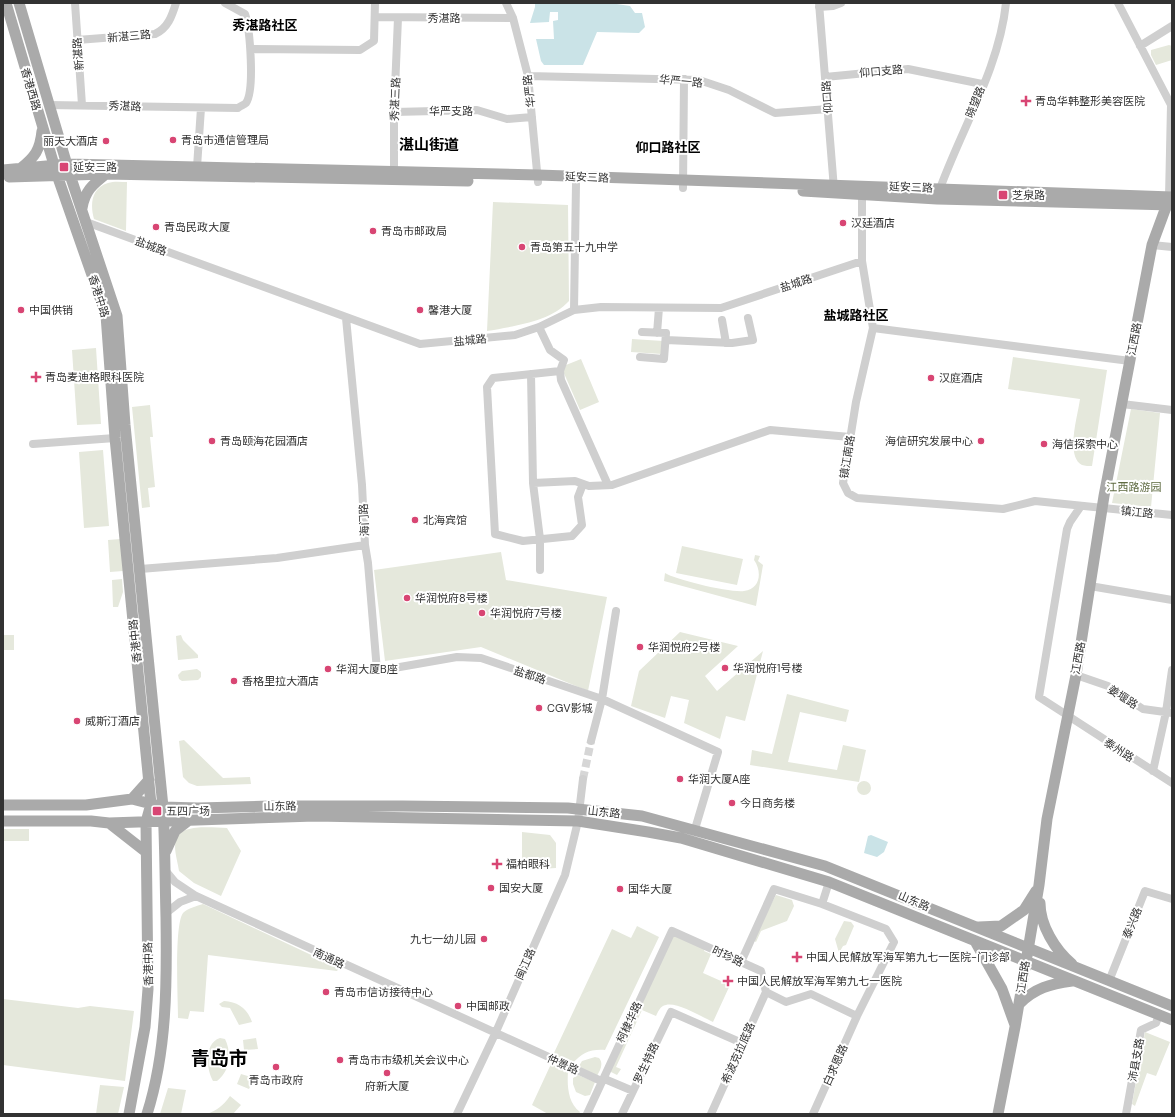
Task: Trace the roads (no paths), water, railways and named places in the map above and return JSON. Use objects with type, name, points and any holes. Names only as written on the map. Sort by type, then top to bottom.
[{"type":"main road","name":"香港西路","points":[[6,3],[55,170]]},
{"type":"main road","name":"香港西路","points":[[19,3],[69,169]]},
{"type":"main road","points":[[20,169],[28,164],[36,152],[42,128]]},
{"type":"main road","name":"延安三路","points":[[3,177],[69,169],[197,167],[394,176]]},
{"type":"main road","name":"延安三路","points":[[69,169],[106,174],[394,176],[538,179],[834,188],[938,194],[1170,201]]},
{"type":"main road","name":"香港中路","points":[[69,169],[117,316],[163,807],[166,912],[166,990],[164,1029],[156,1077],[147,1114]]},
{"type":"main road","name":"延安三路","points":[[3,170],[55,170]]},
{"type":"main road","name":"香港中路","points":[[55,170],[106,315],[115,438],[149,780],[150,804],[146,822],[148,989],[145,1027],[129,1114]]},
{"type":"main road","points":[[82,211],[84,196],[94,183],[106,174]]},
{"type":"main road","name":"延安三路","points":[[538,179],[576,184],[683,184]]},
{"type":"main road","name":"江西路","points":[[998,1114],[1016,1027],[1039,885],[1047,819],[1076,675],[1102,508],[1152,245],[1170,201]]},
{"type":"main road","points":[[132,799],[149,780]]},
{"type":"main road","name":"山东路","points":[[3,805],[86,805],[132,799],[163,807],[403,806],[578,809],[642,816],[695,829],[825,866],[1172,1006]]},
{"type":"main road","name":"山东路","points":[[3,821],[83,821],[109,823],[315,816],[578,821],[681,838],[829,882],[1172,1020]]},
{"type":"main road","points":[[165,853],[175,831],[188,821]]},
{"type":"main road","points":[[109,823],[146,852]]},
{"type":"main road","points":[[975,927],[1001,926],[1024,910],[1039,885]]},
{"type":"main road","points":[[1039,885],[1040,913],[1048,932],[1065,958],[1080,970]]},
{"type":"main road","points":[[975,941],[1002,989],[1016,1027]]},
{"type":"main road","points":[[1019,1004],[1039,988],[1051,984],[1073,981]]},
{"type":"street","name":"新湛路","points":[[74,3],[82,105]]},
{"type":"street","name":"新湛三路","points":[[77,40],[155,34],[162,31],[170,21],[176,3]]},
{"type":"street","name":"秀湛路","points":[[49,105],[238,108],[246,102],[250,90],[251,49],[245,14],[225,3]]},
{"type":"street","points":[[819,5],[833,6],[841,3]]},
{"type":"street","name":"晓望路","points":[[938,194],[1003,28],[1006,3]]},
{"type":"street","points":[[1118,3],[1171,105],[1170,201]]},
{"type":"street","name":"华严路","points":[[509,4],[528,76],[538,179]]},
{"type":"street","name":"仰口路","points":[[819,5],[834,188]]},
{"type":"street","name":"秀湛路","points":[[375,10],[398,18],[513,18]]},
{"type":"street","points":[[251,49],[360,50],[374,41],[375,10]]},
{"type":"street","name":"秀湛三路","points":[[394,176],[394,112],[398,18]]},
{"type":"street","points":[[1140,46],[1172,26]]},
{"type":"street","name":"仰口支路","points":[[826,77],[908,69],[982,84]]},
{"type":"street","name":"华严一路","points":[[528,76],[699,80],[729,90],[775,113],[828,109]]},
{"type":"street","points":[[683,184],[684,80]]},
{"type":"street","points":[[197,167],[201,108]]},
{"type":"street","name":"华严支路","points":[[394,112],[477,110],[508,120],[532,117]]},
{"type":"street","points":[[574,310],[576,184]]},
{"type":"street","name":"镇江南路","points":[[862,190],[862,261],[873,328],[850,437],[843,483],[848,493],[857,498],[1003,509],[1035,501],[1102,508]]},
{"type":"street","name":"盐城路","points":[[86,222],[420,344],[514,335],[538,327],[574,310],[601,306],[721,308],[862,261]]},
{"type":"street","points":[[1152,245],[1172,247]]},
{"type":"street","points":[[657,333],[659,308]]},
{"type":"street","name":"海门路","points":[[140,570],[277,558],[365,545],[362,486],[346,318]]},
{"type":"street","points":[[666,340],[726,343],[753,340],[748,318]]},
{"type":"street","points":[[722,320],[726,343]]},
{"type":"street","points":[[538,327],[550,350],[564,360],[560,371],[561,380],[608,485]]},
{"type":"street","points":[[873,328],[1130,360]]},
{"type":"street","points":[[640,357],[664,359],[666,340],[666,334],[642,332]]},
{"type":"street","points":[[560,371],[493,378],[487,387],[495,534],[523,541],[572,536],[582,525],[578,497],[583,484]]},
{"type":"street","points":[[531,374],[533,483],[540,539],[540,570]]},
{"type":"street","points":[[1122,404],[1172,410]]},
{"type":"street","points":[[533,483],[575,481],[590,486],[608,485],[770,430],[850,437]]},
{"type":"street","points":[[33,444],[115,438]]},
{"type":"street","name":"泰州路","points":[[1081,506],[1067,529],[1039,697],[1172,783]]},
{"type":"street","name":"镇江路","points":[[1102,508],[1172,515]]},
{"type":"street","name":"盐都路","points":[[365,545],[368,563],[377,672],[457,657],[481,658],[602,700],[718,752],[695,829]]},
{"type":"street","points":[[1090,586],[1172,600]]},
{"type":"street","points":[[591,742],[602,700],[616,611]]},
{"type":"street","points":[[1153,771],[1169,712],[1172,670]]},
{"type":"street","name":"姜堰路","points":[[1076,675],[1108,686],[1142,709],[1169,712]]},
{"type":"street","name":"闽江路","points":[[457,1114],[495,1034],[565,875],[578,821],[578,809],[583,779]]},
{"type":"street","name":"南通路","points":[[165,870],[175,882],[196,896],[495,1034]]},
{"type":"street","points":[[741,962],[774,889],[822,904],[829,882]]},
{"type":"street","name":"泰兴路","points":[[1109,981],[1145,890],[1172,899]]},
{"type":"street","points":[[166,912],[180,902],[196,896]]},
{"type":"street","name":"白求恩路","points":[[813,1114],[857,1016],[894,942],[886,929],[822,904]]},
{"type":"street","name":"时珍路","points":[[672,930],[761,971],[766,992]]},
{"type":"street","name":"柯棣华路","points":[[587,1114],[672,930]]},
{"type":"street","points":[[766,992],[786,1002],[812,994],[857,1016]]},
{"type":"street","name":"希波克拉底路","points":[[711,1114],[742,1042],[766,992]]},
{"type":"street","name":"罗生特路","points":[[622,1114],[671,1012],[742,1042]]},
{"type":"street","name":"沛县支路","points":[[1126,1114],[1141,1030],[1156,1023],[1159,1015]]},
{"type":"street","name":"仲景路","points":[[495,1034],[633,1092]]},
{"type":"water","points":[[535,3],[610,3],[630,6],[635,13],[642,13],[645,27],[639,33],[597,32],[583,65],[544,65],[541,61],[536,39],[554,39],[553,21],[558,20],[558,12],[550,12],[549,22],[530,23]]},
{"type":"water","points":[[871,835],[888,842],[884,852],[877,857],[864,853],[868,836]]},
{"type":"tunnel","points":[[583,779],[591,741]]},
{"type":"place","name":"青岛华韩整形美容医院","points":[[1026,101]]},
{"type":"place","name":"青岛市通信管理局","points":[[173,140]]},
{"type":"place","name":"丽天大酒店","points":[[106,141]]},
{"type":"place","name":"延安三路","points":[[64,167]]},
{"type":"place","name":"芝泉路","points":[[1003,195]]},
{"type":"place","name":"汉廷酒店","points":[[843,223]]},
{"type":"place","name":"青岛民政大厦","points":[[156,227]]},
{"type":"place","name":"青岛市邮政局","points":[[373,231]]},
{"type":"place","name":"青岛第五十九中学","points":[[522,247]]},
{"type":"place","name":"中国供销","points":[[21,310]]},
{"type":"place","name":"馨港大厦","points":[[420,310]]},
{"type":"place","name":"青岛麦迪格眼科医院","points":[[36,377]]},
{"type":"place","name":"汉庭酒店","points":[[931,378]]},
{"type":"place","name":"青岛颐海花园酒店","points":[[212,441]]},
{"type":"place","name":"海信研究发展中心","points":[[981,441]]},
{"type":"place","name":"海信探索中心","points":[[1044,444]]},
{"type":"place","name":"北海宾馆","points":[[415,520]]},
{"type":"place","name":"华润悦府8号楼","points":[[407,598]]},
{"type":"place","name":"华润悦府7号楼","points":[[482,613]]},
{"type":"place","name":"华润悦府2号楼","points":[[640,647]]},
{"type":"place","name":"华润悦府1号楼","points":[[725,668]]},
{"type":"place","name":"华润大厦B座","points":[[328,669]]},
{"type":"place","name":"香格里拉大酒店","points":[[234,681]]},
{"type":"place","name":"CGV影城","points":[[539,708]]},
{"type":"place","name":"威斯汀酒店","points":[[77,721]]},
{"type":"place","name":"华润大厦A座","points":[[680,779]]},
{"type":"place","name":"今日商务楼","points":[[732,803]]},
{"type":"place","name":"五四广场","points":[[157,811]]},
{"type":"place","name":"福柏眼科","points":[[497,864]]},
{"type":"place","name":"国安大厦","points":[[491,888]]},
{"type":"place","name":"国华大厦","points":[[620,889]]},
{"type":"place","name":"九七一幼儿园","points":[[484,939]]},
{"type":"place","name":"中国人民解放军海军第九七一医院-门诊部","points":[[797,957]]},
{"type":"place","name":"中国人民解放军海军第九七一医院","points":[[728,981]]},
{"type":"place","name":"青岛市信访接待中心","points":[[326,992]]},
{"type":"place","name":"中国邮政","points":[[458,1006]]},
{"type":"place","name":"青岛市市级机关会议中心","points":[[340,1060]]},
{"type":"place","name":"青岛市政府","points":[[276,1067]]},
{"type":"place","name":"府新大厦","points":[[387,1073]]},
{"type":"district","name":"秀湛路社区","points":[[265,25]]},
{"type":"district","name":"湛山街道","points":[[429,145]]},
{"type":"district","name":"仰口路社区","points":[[668,147]]},
{"type":"district","name":"盐城路社区","points":[[856,315]]},
{"type":"district","name":"青岛市","points":[[219,1058]]},
{"type":"park label","name":"江西路游园","points":[[1134,487]]}]
